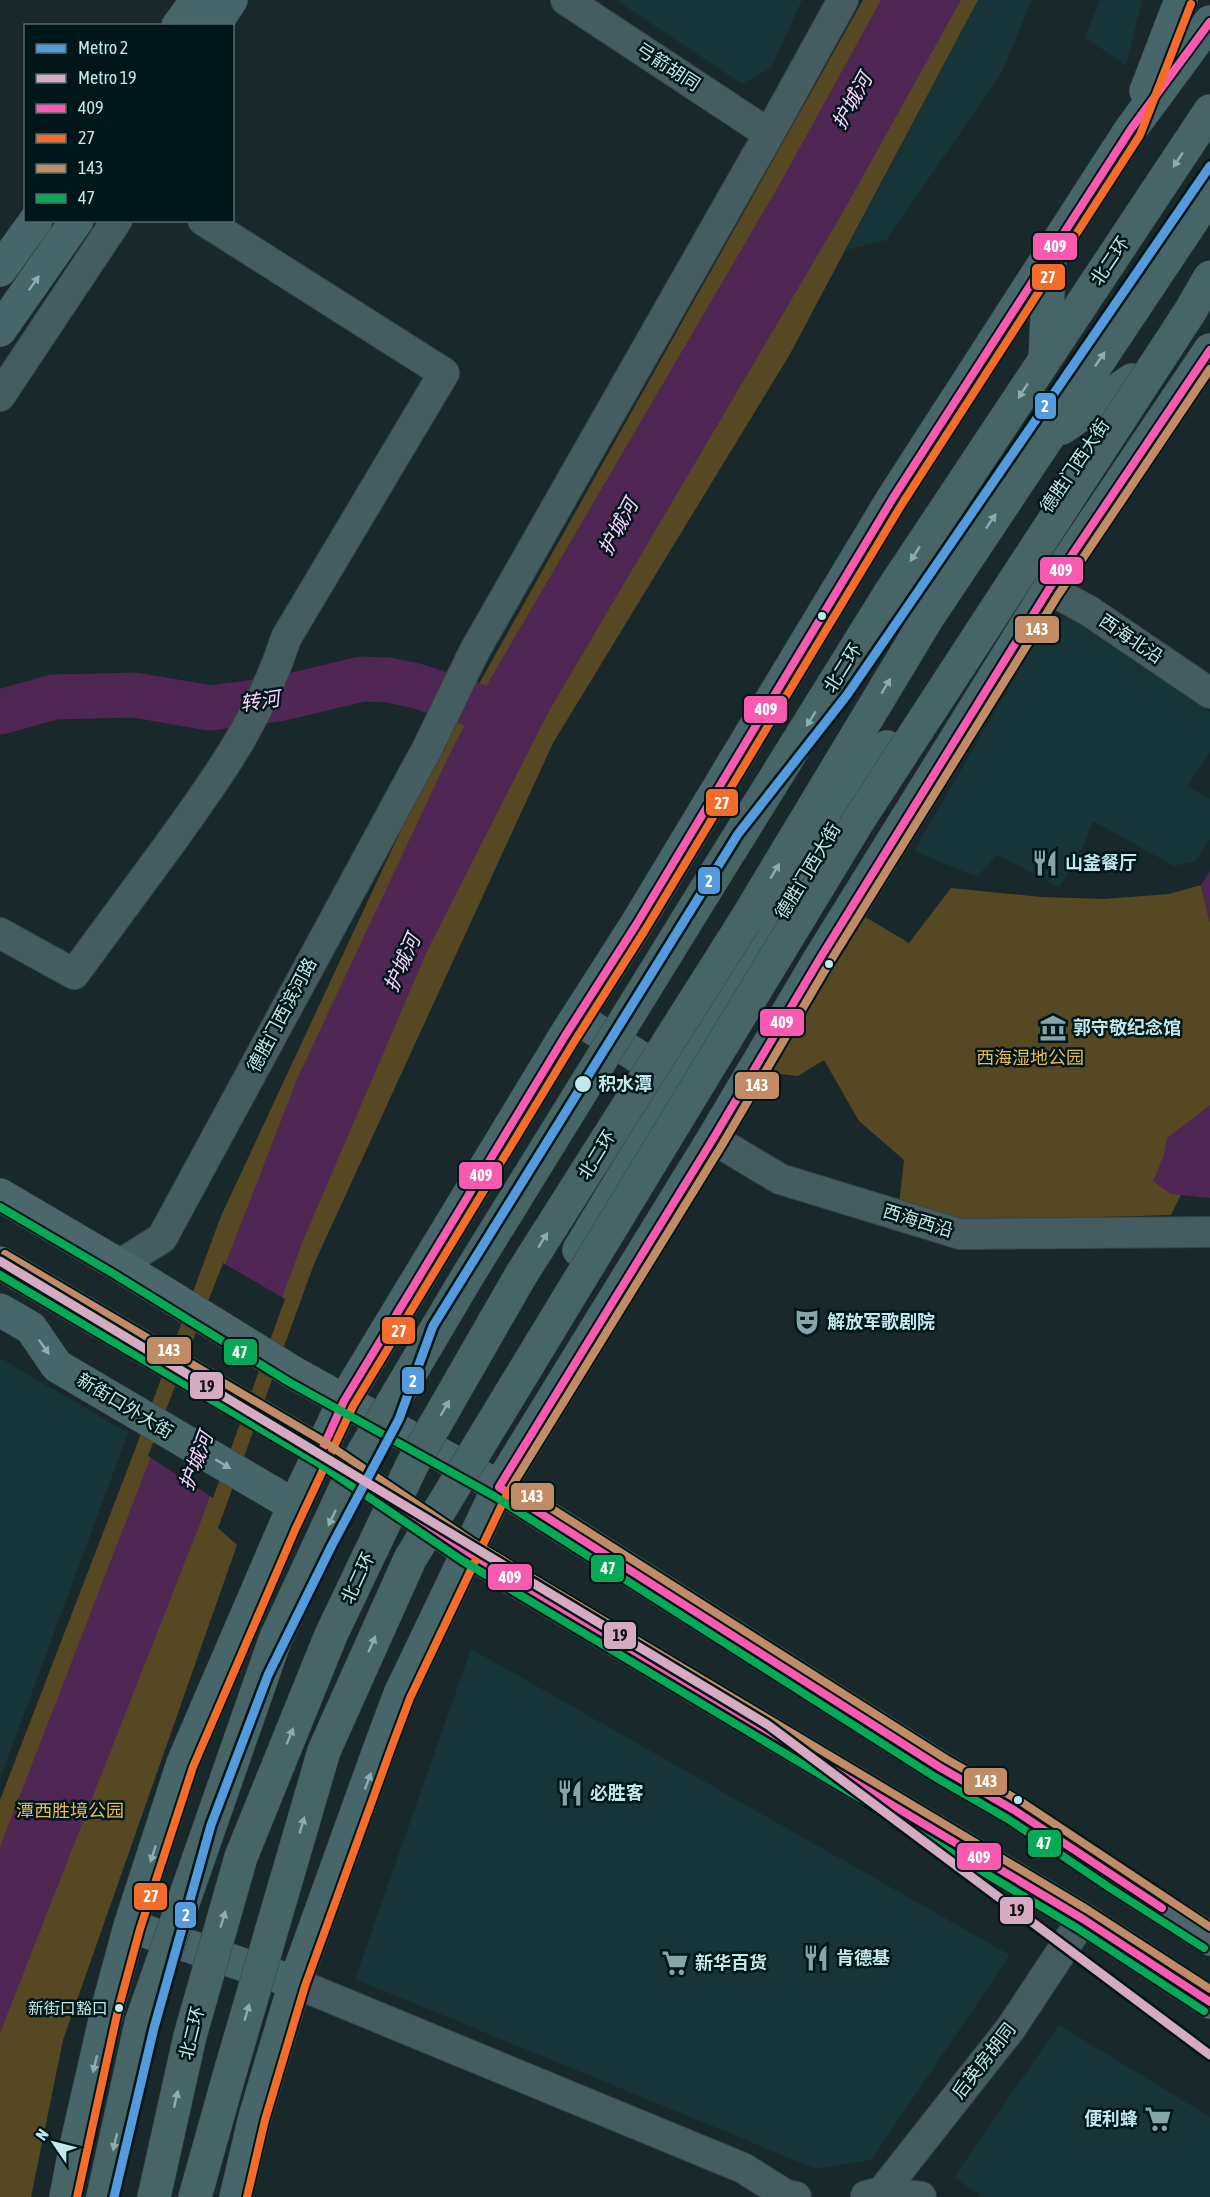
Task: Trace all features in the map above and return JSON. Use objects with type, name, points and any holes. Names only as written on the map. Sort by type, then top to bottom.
[{"type":"highway","name":"北二环","points":[[103,2197],[141,2023],[275,1640],[357,1463],[467,1277],[890,593],[1210,111]]},
{"type":"highway","name":"北二环","points":[[154,2197],[190,2036],[240,1857],[331,1635],[412,1465],[521,1275],[745,921],[928,616],[1210,194]]},
{"type":"highway","points":[[1045,358],[1050,252]]},
{"type":"highway","points":[[195,2197],[324,1751],[410,1559],[860,818],[1191,310],[1210,277]]},
{"type":"highway","points":[[1046,440],[1132,380]]},
{"type":"main road","points":[[0,1196],[119,1265],[294,1373],[499,1487],[941,1768],[1014,1810],[1116,1880],[1210,1939]]},
{"type":"main road","points":[[0,1263],[321,1452],[468,1552],[1083,1919],[1210,2002]]},
{"type":"street","name":"弓箭胡同","points":[[566,0],[770,134]]},
{"type":"street","name":"德胜门西滨河路","points":[[119,1265],[162,1238],[427,749],[474,652],[770,134],[843,0]]},
{"type":"street","points":[[1131,129],[1181,0]]},
{"type":"street","points":[[182,24],[212,8]]},
{"type":"street","points":[[66,2197],[100,2041],[130,1926],[183,1763],[295,1506],[344,1401],[636,925],[893,498],[1131,129],[1210,22]]},
{"type":"street","points":[[0,270],[35,222]]},
{"type":"street","points":[[0,330],[76,222]]},
{"type":"street","points":[[0,396],[116,222]]},
{"type":"street","points":[[0,933],[74,974],[213,785],[247,730],[274,675],[286,638],[444,373],[205,222]]},
{"type":"street","name":"德胜门西大街","points":[[499,1487],[531,1329],[841,816],[1132,380],[1210,307]]},
{"type":"street","name":"德胜门西大街","points":[[236,2197],[255,2117],[295,1983],[400,1694],[499,1487],[713,1139],[825,950],[1049,589],[1210,350]]},
{"type":"street","name":"西海北沿","points":[[1049,589],[1089,611],[1210,693]]},
{"type":"street","points":[[577,1018],[680,1083],[754,1070]]},
{"type":"street","name":"西海西沿","points":[[713,1139],[780,1179],[960,1234],[1210,1232]]},
{"type":"street","name":"新街口外大街","points":[[0,1310],[31,1328],[57,1366],[295,1506]]},
{"type":"street","name":"后英房胡同","points":[[874,2196],[1011,2028],[1083,1919]]},
{"type":"street","points":[[130,1926],[295,1983],[743,2168],[789,2196]]},
{"type":"street","points":[[874,2196],[921,2197]]},
{"type":"shaded area","points":[[616,0],[802,0],[771,68],[742,84]]},
{"type":"shaded area","points":[[978,0],[1032,0],[1001,74],[886,240],[846,250]]},
{"type":"shaded area","points":[[1100,0],[1142,0],[1126,65],[1085,38]]},
{"type":"shaded area","points":[[1067,616],[1210,712],[1210,752],[1187,786],[1210,799],[1210,839],[1195,861],[1174,866],[1093,821],[1079,856],[1059,887],[997,855],[977,877],[914,851],[1042,630]]},
{"type":"shaded area","points":[[0,1358],[128,1433],[0,1779]]},
{"type":"shaded area","points":[[471,1649],[1010,1955],[871,2160],[816,2169],[355,1979]]},
{"type":"shaded area","points":[[1059,2025],[1210,2117],[1210,2197],[982,2197],[954,2177]]},
{"type":"green space","name":"潭西胜境公园","points":[[863,0],[978,0],[790,354],[553,743],[314,1264],[218,1528],[237,1545],[63,2040],[31,2197],[0,2197],[0,1800],[133,1455],[221,1216],[421,787]]},
{"type":"green space","name":"西海湿地公园","points":[[1201,885],[1210,923],[1210,1136],[1171,1215],[959,1221],[899,1204],[904,1160],[859,1121],[824,1060],[798,1076],[772,1073],[862,915],[909,943],[951,888],[1042,897],[1104,899],[1169,894]]},
{"type":"water","name":"护城河","points":[[881,0],[961,0],[843,212],[549,711],[428,949],[302,1243],[199,1526],[0,2033],[0,1847],[297,1079],[452,749],[488,683],[782,180]]},
{"type":"water","points":[[1210,871],[1210,923],[1201,885]]},
{"type":"water","points":[[1210,1105],[1210,1198],[1171,1194],[1153,1181],[1164,1155],[1167,1138]]},
{"type":"pier","points":[[223,1263],[285,1299],[213,1498],[148,1456]]},
{"type":"waterway","name":"转河","points":[[0,712],[54,697],[135,695],[210,708],[278,699],[362,679],[388,680],[417,686],[516,719]]},
{"type":"metro line","name":"2","points":[[114,2197],[154,2028],[211,1825],[268,1675],[331,1547],[399,1419],[433,1326],[738,834],[847,695],[1210,166]]},
{"type":"metro line","name":"19","points":[[0,1261],[768,1725],[1210,2055]]},
{"type":"transit line","name":"27","points":[[77,2197],[118,2010],[140,1929],[193,1767],[295,1530],[353,1406],[574,1042],[645,930],[902,504],[1140,135],[1191,4]]},
{"type":"transit line","name":"409","points":[[1210,22],[1131,129],[893,498],[636,925],[565,1036],[344,1401],[321,1452],[468,1552],[1083,1919],[1210,2002]]},
{"type":"transit line","name":"409","points":[[1162,1908],[1014,1810],[941,1768],[499,1487],[713,1139],[819,960],[1049,589],[1210,350]]},
{"type":"transit line","name":"27","points":[[247,2197],[265,2120],[305,1986],[392,1746],[410,1698],[508,1492],[722,1145],[828,965],[1058,595],[1210,369]]},
{"type":"transit line","name":"143","points":[[1210,369],[1058,595],[828,965],[722,1145],[513,1484],[946,1759],[1020,1801],[1210,1927]]},
{"type":"transit line","name":"47","points":[[0,1207],[289,1382],[494,1496],[935,1777],[1008,1819],[1204,1948]]},
{"type":"transit line","name":"143","points":[[5,1254],[326,1443],[474,1543],[1088,1910],[1210,1989]]},
{"type":"transit line","name":"47","points":[[0,1275],[315,1461],[463,1561],[1077,1928],[1204,2011]]},
{"type":"place","name":"山釜餐厅","points":[[1045,863]]},
{"type":"place","name":"郭守敬纪念馆","points":[[1053,1028]]},
{"type":"place","name":"积水潭","points":[[583,1084]]},
{"type":"place","name":"解放军歌剧院","points":[[807,1322]]},
{"type":"place","name":"必胜客","points":[[570,1793]]},
{"type":"place","name":"肯德基","points":[[816,1958]]},
{"type":"place","name":"新华百货","points":[[675,1963]]},
{"type":"place","name":"新街口豁口","points":[[119,2008]]},
{"type":"place","name":"便利蜂","points":[[1158,2119]]}]
